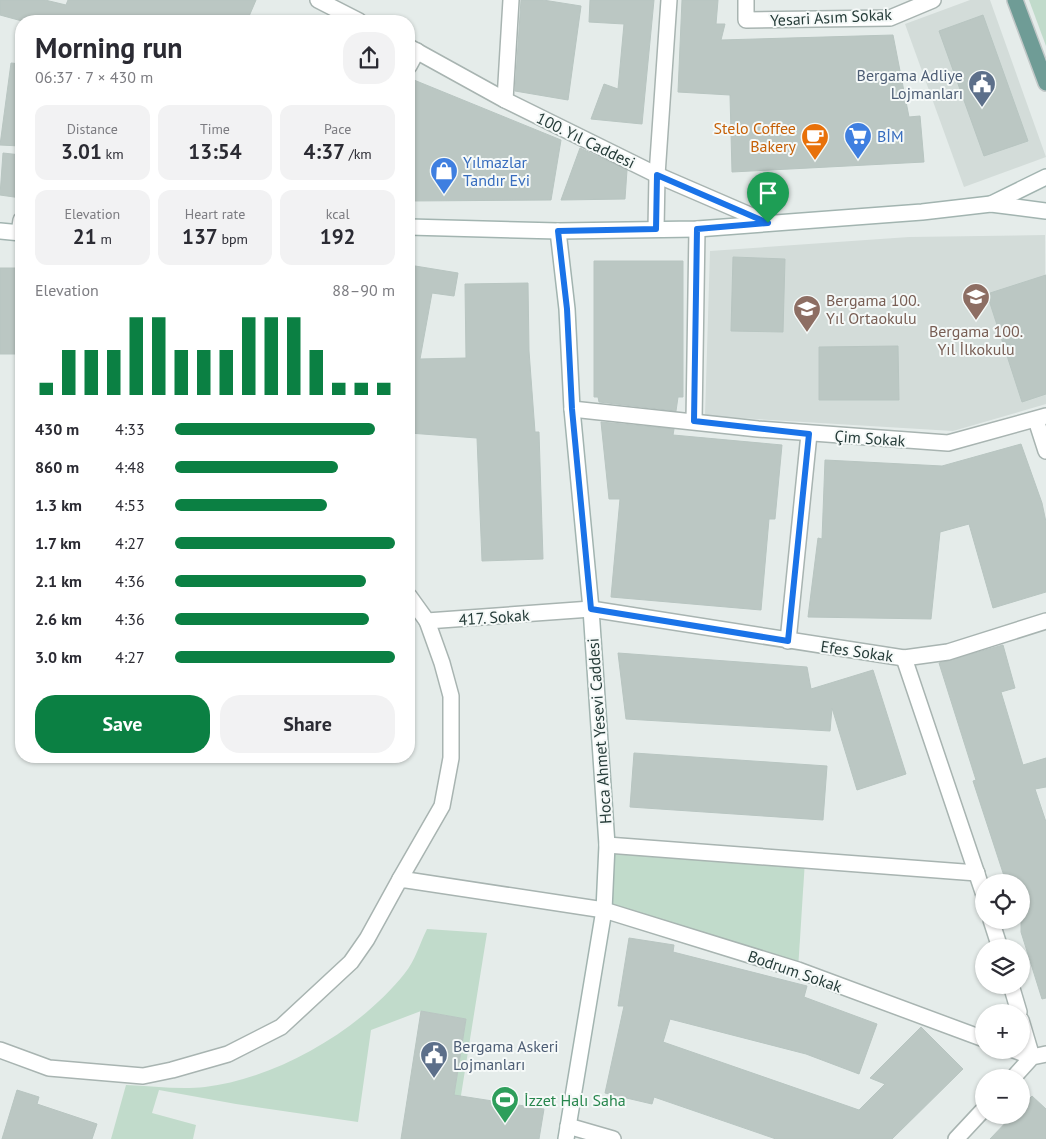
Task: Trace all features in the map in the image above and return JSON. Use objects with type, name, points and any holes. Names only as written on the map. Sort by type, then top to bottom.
[{"type":"main road","points":[[1016,0],[1046,83]]},
{"type":"street","points":[[318,0],[347,15]]},
{"type":"street","points":[[505,100],[511,0]]},
{"type":"street","points":[[656,229],[657,175],[669,0]]},
{"type":"street","name":"Yesari Asım Sokak","points":[[746,0],[746,20],[890,18],[933,0]]},
{"type":"street","name":"100. Yıl Caddesi","points":[[415,50],[505,100],[657,175],[768,223]]},
{"type":"street","points":[[991,204],[1046,177]]},
{"type":"street","points":[[415,227],[558,231],[697,229],[922,212],[991,204],[1046,211]]},
{"type":"street","points":[[0,231],[15,229]]},
{"type":"street","points":[[694,421],[697,229]]},
{"type":"street","name":"Hoca Ahmet Yesevi Caddesi","points":[[558,231],[567,309],[572,409],[591,609],[607,845],[604,910],[567,1132]]},
{"type":"street","name":"Çim Sokak","points":[[572,409],[809,434],[948,443],[1041,418]]},
{"type":"street","points":[[1041,418],[1046,451]]},
{"type":"street","points":[[788,641],[809,434]]},
{"type":"street","points":[[0,1050],[49,1068],[143,1076],[172,1070],[228,1054],[281,1026],[346,968],[367,939],[442,806],[451,758],[451,696],[428,621],[415,604]]},
{"type":"street","name":"417. Sokak","points":[[428,621],[591,609]]},
{"type":"street","name":"Efes Sokak","points":[[591,609],[904,658],[977,873]]},
{"type":"street","points":[[904,658],[948,652],[1046,621]]},
{"type":"street","points":[[607,845],[977,873]]},
{"type":"street","name":"Bodrum Sokak","points":[[400,879],[604,910],[798,970],[975,1036]]},
{"type":"street","points":[[1023,1069],[1039,1055],[1030,1038]]},
{"type":"street","points":[[956,1139],[975,1119]]},
{"type":"street","points":[[567,1132],[613,1139]]},
{"type":"shaded area","name":"Bergama Adliye Lojmanları","points":[[970,0],[990,0],[1046,157],[964,187],[905,24]]},
{"type":"shaded area","points":[[1045,235],[1046,404],[953,431],[705,416],[710,251],[909,237]]},
{"type":"green space","points":[[1029,0],[1046,0],[1046,46]]},
{"type":"green space","points":[[607,845],[805,860],[798,970],[604,910]]},
{"type":"green space","points":[[427,929],[487,933],[454,1139],[447,1139],[466,1019],[421,1011],[371,1030],[358,1122],[236,1104],[159,1090],[152,1113],[196,1125],[193,1139],[111,1139],[126,1085],[195,1088],[233,1082],[288,1062],[316,1048],[341,1032],[365,1014],[405,973],[415,957]]},
{"type":"building","points":[[0,0],[45,0],[66,5],[68,0],[256,0],[250,15],[15,15],[15,19],[0,15]]},
{"type":"building","points":[[521,0],[543,0],[581,6],[568,100],[515,91]]},
{"type":"building","points":[[590,0],[654,0],[642,124],[591,119],[604,84],[618,89],[624,24],[589,22]]},
{"type":"building","points":[[682,0],[718,0],[716,24],[725,24],[721,40],[893,35],[909,117],[920,116],[924,162],[732,172],[730,95],[678,92]]},
{"type":"building","name":"Bergama Adliye Lojmanları","points":[[983,15],[1028,141],[984,156],[939,31]]},
{"type":"building","points":[[11,63],[15,63],[15,146],[0,145]]},
{"type":"building","points":[[415,80],[561,140],[551,200],[415,201]]},
{"type":"building","points":[[580,148],[627,170],[625,199],[561,200]]},
{"type":"building","points":[[3,153],[15,154],[15,197],[0,195]]},
{"type":"building","points":[[733,257],[785,259],[783,332],[731,331]]},
{"type":"building","points":[[594,261],[683,261],[683,397],[678,397],[676,411],[599,402],[598,397],[594,397]]},
{"type":"building","points":[[415,266],[458,273],[454,296],[432,293],[420,359],[466,358],[465,284],[528,283],[529,351],[535,432],[539,432],[543,559],[482,561],[477,438],[415,433]]},
{"type":"building","points":[[0,268],[15,268],[15,354],[0,354]]},
{"type":"building","name":"Bergama 100. Yıl İlkokulu","points":[[1046,275],[1046,394],[1022,402],[987,294]]},
{"type":"building","points":[[898,346],[899,400],[819,400],[819,347]]},
{"type":"building","points":[[601,422],[674,429],[673,435],[782,445],[775,519],[769,519],[761,610],[611,597],[620,499],[609,499]]},
{"type":"building","points":[[1021,444],[1042,503],[1046,522],[1046,592],[993,608],[969,524],[940,532],[931,619],[808,617],[818,538],[822,539],[825,460],[942,466]]},
{"type":"building","points":[[1003,645],[1015,688],[1001,692],[1023,765],[1046,758],[1046,787],[1035,789],[1046,822],[1046,998],[1042,999],[1030,961],[1030,939],[1023,939],[1021,932],[1021,929],[1030,929],[1030,874],[1003,874],[973,781],[976,780],[939,663]]},
{"type":"building","points":[[618,653],[807,667],[811,689],[873,670],[906,774],[857,790],[832,708],[830,731],[626,719]]},
{"type":"building","points":[[634,753],[827,766],[823,820],[630,807]]},
{"type":"building","points":[[629,938],[674,945],[673,952],[807,986],[804,997],[877,1024],[859,1074],[806,1054],[670,1019],[663,1042],[859,1110],[885,1084],[870,1078],[921,1027],[963,1069],[892,1139],[776,1139],[654,1097],[652,1104],[605,1093],[624,1006],[618,1006]]},
{"type":"building","name":"Bergama Askeri Lojmanları","points":[[421,1011],[466,1019],[454,1095],[544,1109],[539,1139],[401,1139]]},
{"type":"building","points":[[17,1090],[39,1097],[37,1104],[97,1124],[92,1139],[2,1139]]},
{"type":"building","points":[[1032,1096],[1046,1109],[1046,1139],[990,1139],[1004,1124],[1030,1124],[1030,1098]]},
{"type":"place","name":"Bergama Adliye Lojmanları","points":[[982,108]]},
{"type":"place","name":"BİM","points":[[858,160]]},
{"type":"place","name":"Stelo Coffee Bakery","points":[[815,161]]},
{"type":"place","name":"Yılmazlar Tandır Evi","points":[[444,195]]},
{"type":"place","name":"Bergama 100. Yıl İlkokulu","points":[[976,321]]},
{"type":"place","name":"Bergama 100. Yıl Ortaokulu","points":[[807,333]]},
{"type":"place","name":"Bergama Askeri Lojmanları","points":[[434,1079]]},
{"type":"place","name":"İzzet Halı Saha","points":[[505,1124]]},
{"type":"route","points":[[657,175],[768,223],[697,229],[694,421],[809,434],[788,641],[591,609],[572,409],[567,309],[558,231],[656,229],[657,175]]}]
